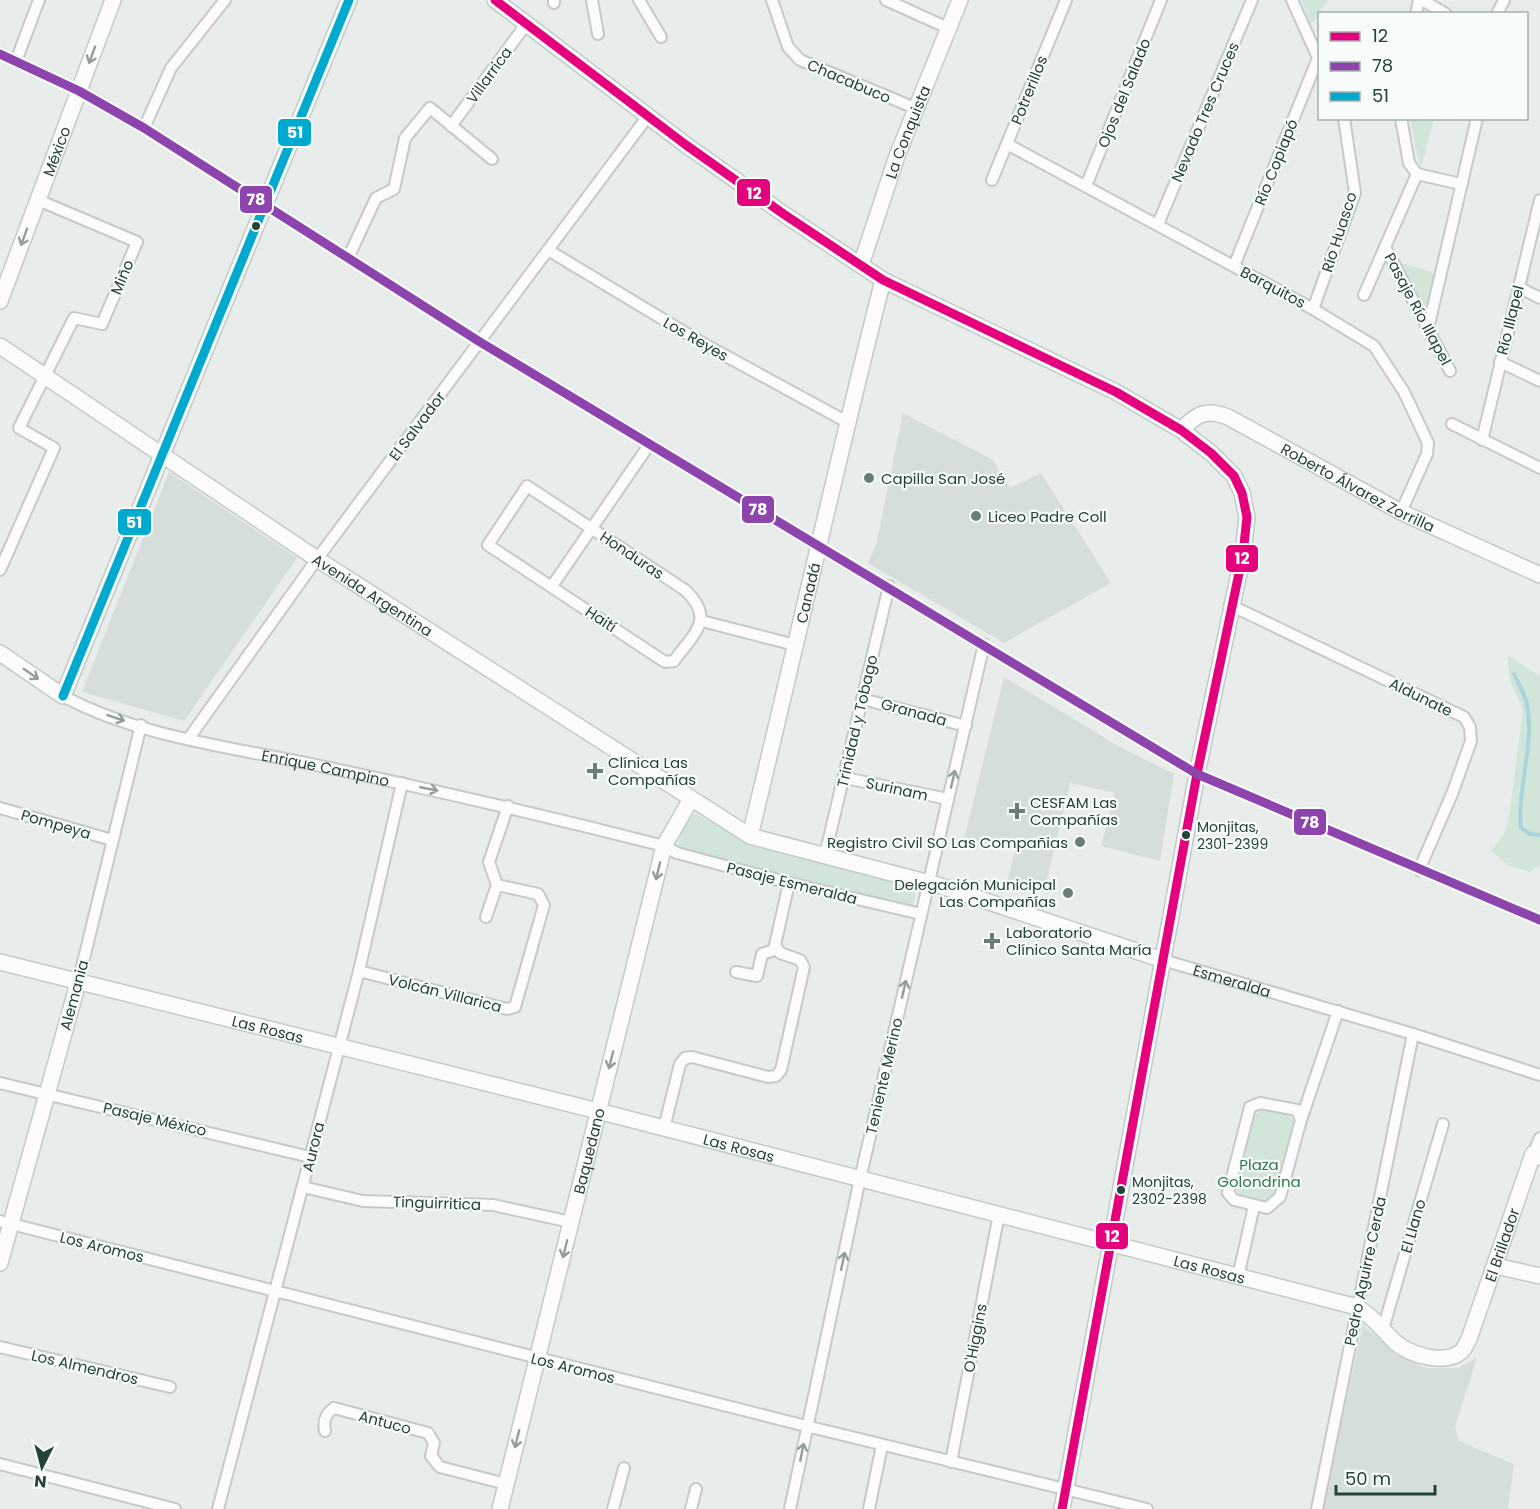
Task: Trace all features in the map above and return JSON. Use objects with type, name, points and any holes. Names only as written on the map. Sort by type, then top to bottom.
[{"type":"street","points":[[16,61],[39,0]]},
{"type":"street","name":"México","points":[[0,301],[112,0]]},
{"type":"street","points":[[144,128],[171,68],[225,0]]},
{"type":"street","points":[[63,696],[349,0]]},
{"type":"street","points":[[495,0],[784,215],[883,280],[1116,392],[1181,430],[1212,453],[1234,476],[1242,493],[1247,517],[1243,554],[1230,605],[1197,774],[1062,1509]]},
{"type":"street","points":[[592,0],[598,34]]},
{"type":"street","points":[[639,0],[661,37]]},
{"type":"street","name":"Chacabuco","points":[[772,0],[788,47],[800,60],[915,108]]},
{"type":"street","points":[[886,0],[948,28]]},
{"type":"street","name":"La Conquista","points":[[861,265],[915,108],[960,0]]},
{"type":"street","name":"Potrerillos","points":[[992,180],[1066,0]]},
{"type":"street","name":"Ojos del Salado","points":[[1086,186],[1161,0]]},
{"type":"street","name":"Nevado Tres Cruces","points":[[1158,224],[1252,0]]},
{"type":"street","points":[[1292,0],[1318,58]]},
{"type":"street","points":[[1420,0],[1442,12]]},
{"type":"street","name":"Villarrica","points":[[451,126],[527,23]]},
{"type":"street","points":[[0,54],[79,91],[144,128],[263,206],[480,342],[820,548],[889,586],[1197,774],[1540,920]]},
{"type":"street","name":"Río Copiapó","points":[[1233,266],[1318,62]]},
{"type":"street","points":[[348,258],[376,198],[394,189],[405,138],[430,108],[492,159]]},
{"type":"street","name":"El Salvador","points":[[189,738],[317,559],[648,116]]},
{"type":"street","name":"Río Huasco","points":[[1313,309],[1355,193],[1344,120]]},
{"type":"street","points":[[1401,120],[1409,163],[1417,174],[1461,184]]},
{"type":"street","points":[[1428,329],[1476,120]]},
{"type":"street","name":"Barquitos","points":[[1007,144],[1313,309],[1374,346],[1387,363],[1428,443],[1427,454],[1401,512]]},
{"type":"street","points":[[1364,295],[1417,174]]},
{"type":"street","name":"Miño","points":[[38,200],[137,242],[102,324],[74,318],[45,378]]},
{"type":"street","name":"Río Illapel","points":[[1482,440],[1518,287],[1538,218],[1540,200]]},
{"type":"street","name":"Pasaje Río Illapel","points":[[1385,247],[1450,371]]},
{"type":"street","name":"Los Reyes","points":[[548,250],[704,345],[847,422]]},
{"type":"street","name":"Canadá","points":[[750,836],[820,548],[847,422],[883,280]]},
{"type":"street","points":[[1518,287],[1540,297]]},
{"type":"street","name":"Avenida Argentina","points":[[0,346],[317,559],[750,836]]},
{"type":"street","points":[[1500,362],[1540,381]]},
{"type":"street","points":[[0,570],[54,448],[19,428],[45,378]]},
{"type":"street","name":"Roberto Álvarez Zorrilla","points":[[1181,430],[1194,417],[1214,411],[1239,422],[1401,512],[1540,575]]},
{"type":"street","points":[[1452,424],[1540,468]]},
{"type":"street","points":[[552,586],[649,445]]},
{"type":"street","name":"Honduras","points":[[488,545],[527,486],[685,590],[702,611],[702,621]]},
{"type":"street","name":"Haití","points":[[488,545],[665,662],[675,661],[702,621]]},
{"type":"street","name":"Trinidad y Tobago","points":[[825,855],[889,586]]},
{"type":"street","name":"Aldunate","points":[[1230,605],[1464,717],[1470,727],[1470,741],[1452,795],[1419,870]]},
{"type":"street","points":[[702,621],[795,645]]},
{"type":"street","name":"Teniente Merino","points":[[790,1509],[861,1179],[984,644]]},
{"type":"street","name":"Enrique Campino","points":[[0,652],[63,696],[85,708],[141,725],[189,738],[508,806],[664,846]]},
{"type":"street","name":"Granada","points":[[862,699],[966,726]]},
{"type":"street","name":"Alemania","points":[[0,1263],[5,1222],[47,1094],[78,983],[141,725]]},
{"type":"street","name":"Surinam","points":[[845,778],[948,799]]},
{"type":"street","name":"Aurora","points":[[218,1509],[359,971],[402,783]]},
{"type":"street","name":"Baquedano","points":[[500,1509],[664,846],[691,799]]},
{"type":"street","points":[[486,918],[497,885],[489,862],[508,806]]},
{"type":"street","name":"Pompeya","points":[[0,808],[112,840]]},
{"type":"street","name":"Esmeralda","points":[[750,836],[928,883],[1163,960],[1338,1011],[1540,1075]]},
{"type":"street","name":"Pasaje Esmeralda","points":[[664,846],[676,853],[789,883],[921,914]]},
{"type":"street","points":[[777,949],[789,883]]},
{"type":"street","name":"Volcán Villarica","points":[[359,971],[507,1010],[515,1007],[544,905],[538,894],[497,885]]},
{"type":"street","points":[[736,972],[757,976],[762,954],[777,949]]},
{"type":"street","points":[[664,1128],[680,1064],[685,1058],[692,1057],[768,1077],[779,1074],[804,967],[800,960],[780,953],[777,949]]},
{"type":"street","name":"Las Rosas","points":[[0,962],[598,1111],[1357,1307],[1370,1314],[1383,1329],[1410,1352],[1437,1357],[1452,1356],[1462,1350]]},
{"type":"street","points":[[1301,1120],[1297,1110],[1260,1103],[1250,1107],[1228,1193],[1234,1200],[1267,1208],[1280,1197],[1301,1120],[1338,1011]]},
{"type":"street","name":"Pedro Aguirre Cerda","points":[[1317,1509],[1413,1034]]},
{"type":"street","name":"Pasaje México","points":[[0,1083],[310,1157]]},
{"type":"street","name":"El Llano","points":[[1383,1329],[1443,1124]]},
{"type":"street","name":"El Brillador","points":[[1462,1350],[1469,1339],[1496,1266],[1536,1156],[1540,1138]]},
{"type":"street","name":"Tinguirritica","points":[[303,1187],[363,1201],[493,1205],[572,1222]]},
{"type":"street","points":[[1238,1277],[1254,1206]]},
{"type":"street","name":"O'Higgins","points":[[951,1462],[999,1214]]},
{"type":"street","name":"Los Aromos","points":[[5,1222],[537,1359],[1147,1509]]},
{"type":"street","points":[[1496,1266],[1540,1276]]},
{"type":"street","name":"Los Almendros","points":[[0,1347],[170,1387]]},
{"type":"street","name":"Antuco","points":[[325,1431],[326,1416],[334,1408],[428,1433],[434,1443],[432,1456],[441,1467],[506,1484]]},
{"type":"street","points":[[869,1509],[882,1445]]},
{"type":"street","points":[[0,1464],[175,1509]]},
{"type":"street","points":[[613,1509],[624,1468]]},
{"type":"street","points":[[691,1509],[696,1489]]},
{"type":"shaded area","name":"Liceo Padre Coll","points":[[903,413],[993,460],[1010,488],[1041,473],[1111,583],[1004,643],[868,563],[876,545]]},
{"type":"shaded area","points":[[169,472],[297,558],[184,721],[82,692]]},
{"type":"shaded area","points":[[1004,677],[1120,747],[1174,774],[1160,861],[1101,846],[1115,793],[1070,783],[1044,892],[1007,884],[1015,850],[964,839]]},
{"type":"shaded area","points":[[1363,1325],[1395,1354],[1427,1368],[1459,1368],[1477,1357],[1455,1427],[1459,1441],[1514,1464],[1508,1509],[1322,1509]]},
{"type":"green space","points":[[1301,0],[1328,0],[1321,12],[1318,12],[1316,20],[1311,23]]},
{"type":"green space","points":[[1410,120],[1434,120],[1422,165],[1419,163]]},
{"type":"green space","points":[[1401,263],[1432,272],[1434,276],[1426,309]]},
{"type":"green space","points":[[1507,655],[1540,676],[1540,864],[1530,872],[1509,866],[1491,851],[1504,834],[1510,811],[1523,709],[1510,681]]},
{"type":"green space","points":[[696,814],[755,846],[911,884],[916,891],[913,906],[908,905],[907,909],[897,902],[677,849],[684,820],[689,815]]},
{"type":"green space","name":"Plaza Golondrina","points":[[1266,1108],[1285,1113],[1294,1121],[1276,1192],[1263,1203],[1241,1197],[1234,1187],[1250,1122],[1255,1114]]},
{"type":"waterway","points":[[1514,674],[1526,700],[1529,719],[1528,750],[1521,797],[1521,828],[1530,834],[1540,835]]},
{"type":"transit line","name":"51","points":[[63,696],[349,0]]},
{"type":"transit line","name":"12","points":[[495,0],[686,145],[883,280],[1116,392],[1181,430],[1211,453],[1234,476],[1242,493],[1247,517],[1243,554],[1197,774],[1062,1509]]},
{"type":"transit line","name":"78","points":[[0,54],[79,91],[144,128],[480,342],[1197,774],[1540,920]]},
{"type":"place","name":"Capilla San José","points":[[869,478]]},
{"type":"place","name":"Liceo Padre Coll","points":[[976,516]]},
{"type":"place","name":"Clínica Las Compañías","points":[[595,771]]},
{"type":"place","name":"CESFAM Las Compañías","points":[[1017,811]]},
{"type":"place","name":"Monjitas, 2301-2399","points":[[1186,835]]},
{"type":"place","name":"Registro Civil SO Las Compañias","points":[[1080,842]]},
{"type":"place","name":"Delegación Municipal Las Compañías","points":[[1068,893]]},
{"type":"place","name":"Laboratorio Clínico Santa María","points":[[992,941]]},
{"type":"place","name":"Monjitas, 2302-2398","points":[[1121,1190]]}]
